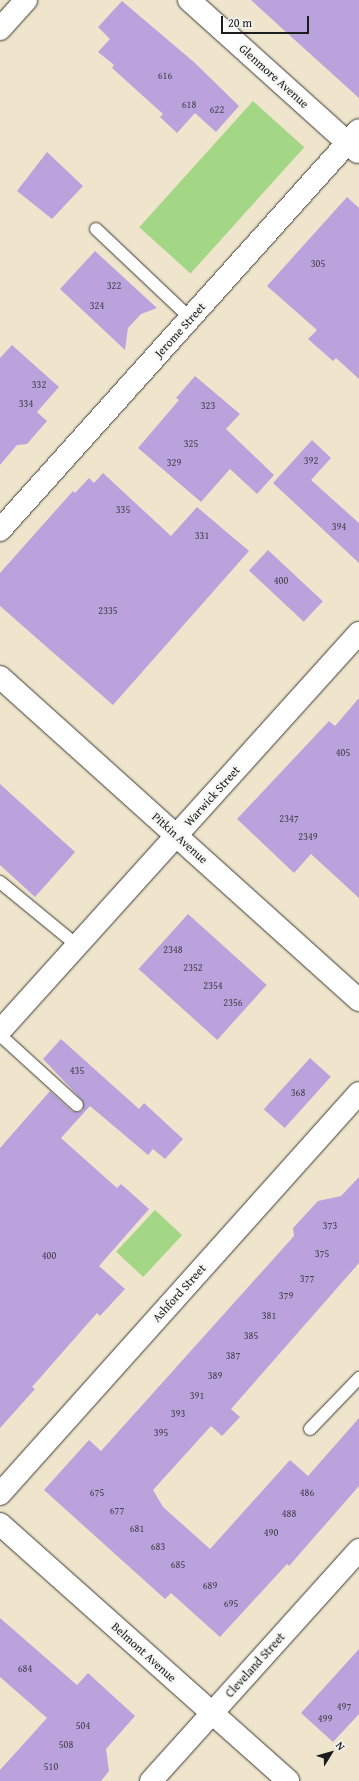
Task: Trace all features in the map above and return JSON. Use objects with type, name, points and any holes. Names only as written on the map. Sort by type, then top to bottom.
[{"type":"street","points":[[0,29],[26,0]]},
{"type":"street","name":"Glenmore Avenue","points":[[189,0],[355,142]]},
{"type":"street","name":"Jerome Street","points":[[0,530],[190,318],[355,142]]},
{"type":"street","name":"Warwick Street","points":[[0,1031],[359,633]]},
{"type":"street","name":"Pitkin Avenue","points":[[0,677],[359,1000]]},
{"type":"street","name":"Ashford Street","points":[[0,1494],[359,1093]]},
{"type":"street","name":"Belmont Avenue","points":[[0,1524],[288,1781]]},
{"type":"street","name":"Cleveland Street","points":[[151,1781],[359,1550]]},
{"type":"lane","points":[[96,229],[190,318]]},
{"type":"lane","points":[[0,882],[78,946]]},
{"type":"lane","points":[[0,1035],[76,1105]]},
{"type":"lane","points":[[310,1429],[359,1378]]},
{"type":"green space","points":[[253,101],[304,147],[191,274],[139,227]]},
{"type":"green space","points":[[155,1210],[182,1235],[143,1277],[116,1252]]},
{"type":"building","points":[[251,0],[359,0],[359,98],[286,32]]},
{"type":"building","points":[[122,1],[195,63],[239,106],[216,132],[195,113],[177,133],[160,117],[163,114],[112,68],[114,65],[98,52],[110,39],[98,27]]},
{"type":"building","points":[[47,152],[83,186],[52,219],[17,191]]},
{"type":"building","points":[[347,197],[359,208],[359,379],[336,358],[333,361],[308,339],[317,330],[267,286]]},
{"type":"building","points":[[95,251],[157,308],[141,314],[128,328],[125,350],[60,289]]},
{"type":"building","points":[[12,345],[59,387],[37,412],[47,421],[27,444],[17,445],[0,465],[0,358]]},
{"type":"building","points":[[195,376],[240,414],[226,429],[274,475],[257,494],[230,469],[201,502],[138,448],[179,400],[176,398]]},
{"type":"building","points":[[312,440],[331,458],[311,480],[359,523],[359,563],[273,483]]},
{"type":"building","points":[[103,473],[171,536],[197,507],[249,551],[113,705],[0,606],[0,573],[73,491],[75,493],[89,478],[94,483]]},
{"type":"building","points":[[268,550],[323,601],[304,622],[249,570]]},
{"type":"building","points":[[359,698],[359,898],[311,854],[294,873],[237,819],[329,721],[335,726]]},
{"type":"building","points":[[0,784],[75,852],[35,897],[0,865]]},
{"type":"building","points":[[188,914],[267,985],[217,1040],[138,969]]},
{"type":"building","points":[[61,1039],[139,1109],[144,1103],[183,1139],[165,1159],[153,1149],[148,1155],[90,1106],[61,1138],[117,1188],[121,1184],[149,1209],[99,1266],[125,1289],[100,1316],[97,1313],[32,1387],[35,1389],[0,1428],[0,1148],[50,1091],[72,1111],[79,1112],[83,1110],[82,1100],[43,1059]]},
{"type":"building","points":[[310,1058],[331,1077],[285,1128],[264,1109]]},
{"type":"building","points":[[359,1177],[359,1263],[231,1409],[240,1417],[222,1436],[211,1426],[153,1490],[163,1507],[210,1549],[290,1460],[308,1476],[359,1418],[359,1486],[289,1566],[287,1564],[220,1637],[171,1593],[165,1599],[44,1490],[89,1440],[101,1451],[294,1236],[293,1228],[318,1201],[341,1196]]},
{"type":"building","points":[[0,1618],[77,1685],[88,1673],[135,1716],[106,1749],[109,1771],[101,1781],[0,1781],[0,1770],[47,1718],[0,1677]]},
{"type":"building","points":[[359,1649],[359,1714],[333,1742],[301,1713]]}]
